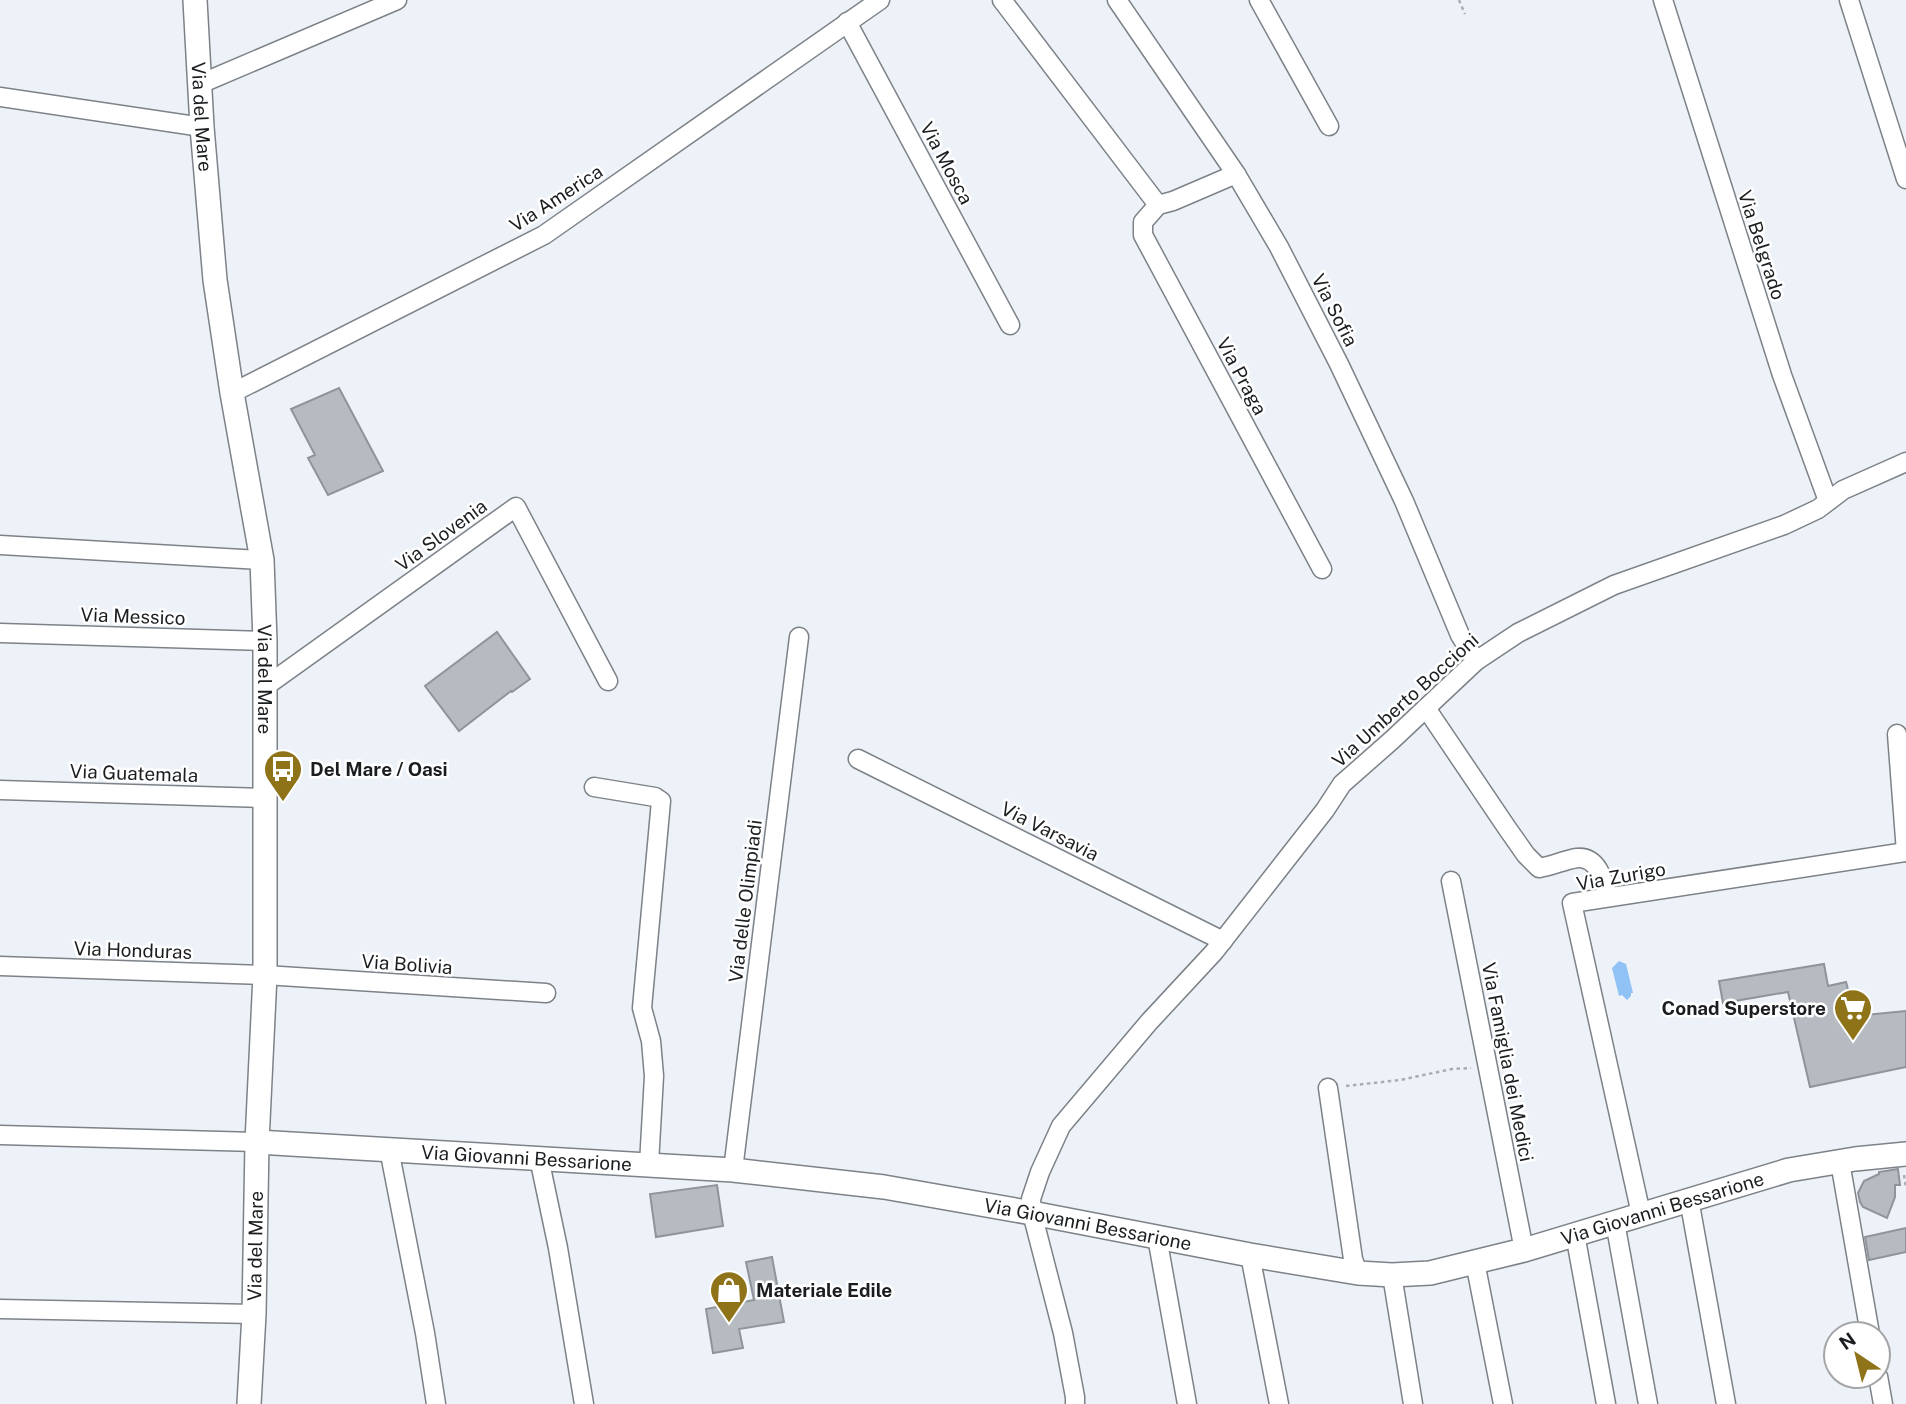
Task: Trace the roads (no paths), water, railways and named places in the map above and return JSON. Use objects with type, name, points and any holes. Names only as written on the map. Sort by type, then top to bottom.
[{"type":"street","name":"Via del Mare","points":[[195,0],[215,280],[262,560],[267,798],[265,975],[257,1142],[250,1404]]},
{"type":"street","points":[[200,84],[397,0]]},
{"type":"street","points":[[1002,0],[1158,205],[1236,174]]},
{"type":"street","name":"Via Sofia","points":[[1117,0],[1236,174],[1279,247],[1339,364],[1404,501],[1460,635],[1476,661]]},
{"type":"street","points":[[1259,0],[1329,126]]},
{"type":"street","name":"Via Belgrado","points":[[1662,0],[1782,375],[1828,501]]},
{"type":"street","points":[[1849,0],[1906,179]]},
{"type":"street","name":"Via America","points":[[232,393],[544,235],[877,1]]},
{"type":"street","name":"Via Mosca","points":[[847,22],[1010,325]]},
{"type":"street","points":[[0,97],[202,127]]},
{"type":"street","name":"Via Praga","points":[[1158,205],[1143,222],[1143,235],[1322,569]]},
{"type":"street","name":"Via Umberto Boccioni","points":[[1032,1213],[1031,1199],[1040,1172],[1061,1126],[1149,1022],[1223,941],[1325,810],[1342,784],[1476,661],[1518,633],[1614,585],[1784,525],[1818,509],[1843,491],[1906,463]]},
{"type":"street","name":"Via Slovenia","points":[[266,686],[516,507],[608,681]]},
{"type":"street","points":[[0,545],[262,560]]},
{"type":"street","name":"Via Messico","points":[[0,633],[265,640]]},
{"type":"street","name":"Via delle Olimpiadi","points":[[733,1170],[799,637]]},
{"type":"street","points":[[1426,708],[1526,855],[1539,868],[1552,867],[1578,858],[1592,862],[1602,874],[1608,897]]},
{"type":"street","points":[[1897,734],[1906,852]]},
{"type":"street","name":"Via Varsavia","points":[[858,759],[1223,941]]},
{"type":"street","points":[[594,787],[655,797],[661,801],[642,1007],[651,1041],[654,1076],[649,1164]]},
{"type":"street","name":"Via Guatemala","points":[[0,790],[267,798]]},
{"type":"street","name":"Via Zurigo","points":[[1641,1214],[1572,903],[1906,852]]},
{"type":"street","name":"Via Famiglia dei Medici","points":[[1451,881],[1524,1250]]},
{"type":"street","name":"Via Honduras","points":[[0,966],[265,975]]},
{"type":"street","name":"Via Bolivia","points":[[265,975],[546,993]]},
{"type":"street","points":[[1328,1088],[1353,1259],[1358,1273]]},
{"type":"street","points":[[0,1135],[257,1142]]},
{"type":"street","name":"Via Giovanni Bessarione","points":[[257,1142],[733,1170],[884,1187],[1250,1255],[1358,1273],[1392,1275],[1430,1273],[1524,1250],[1789,1170],[1906,1154]]},
{"type":"street","points":[[389,1149],[436,1404]]},
{"type":"street","points":[[539,1158],[558,1248],[584,1404]]},
{"type":"street","points":[[1840,1162],[1868,1320]]},
{"type":"street","points":[[1689,1199],[1726,1404]]},
{"type":"street","points":[[1032,1213],[1063,1333],[1075,1404]]},
{"type":"street","points":[[1615,1222],[1648,1404]]},
{"type":"street","points":[[1575,1234],[1606,1404]]},
{"type":"street","points":[[1157,1237],[1187,1404]]},
{"type":"street","points":[[1250,1255],[1279,1404]]},
{"type":"street","points":[[1475,1262],[1503,1404]]},
{"type":"street","points":[[1392,1275],[1413,1404]]},
{"type":"street","points":[[0,1309],[254,1314]]},
{"type":"water","points":[[1619,961],[1626,964],[1633,993],[1627,1000],[1622,995],[1619,996],[1612,968]]},
{"type":"place","name":"Del Mare / Oasi","points":[[283,803]]},
{"type":"place","name":"Conad Superstore","points":[[1853,1042]]},
{"type":"place","name":"Materiale Edile","points":[[729,1324]]}]
